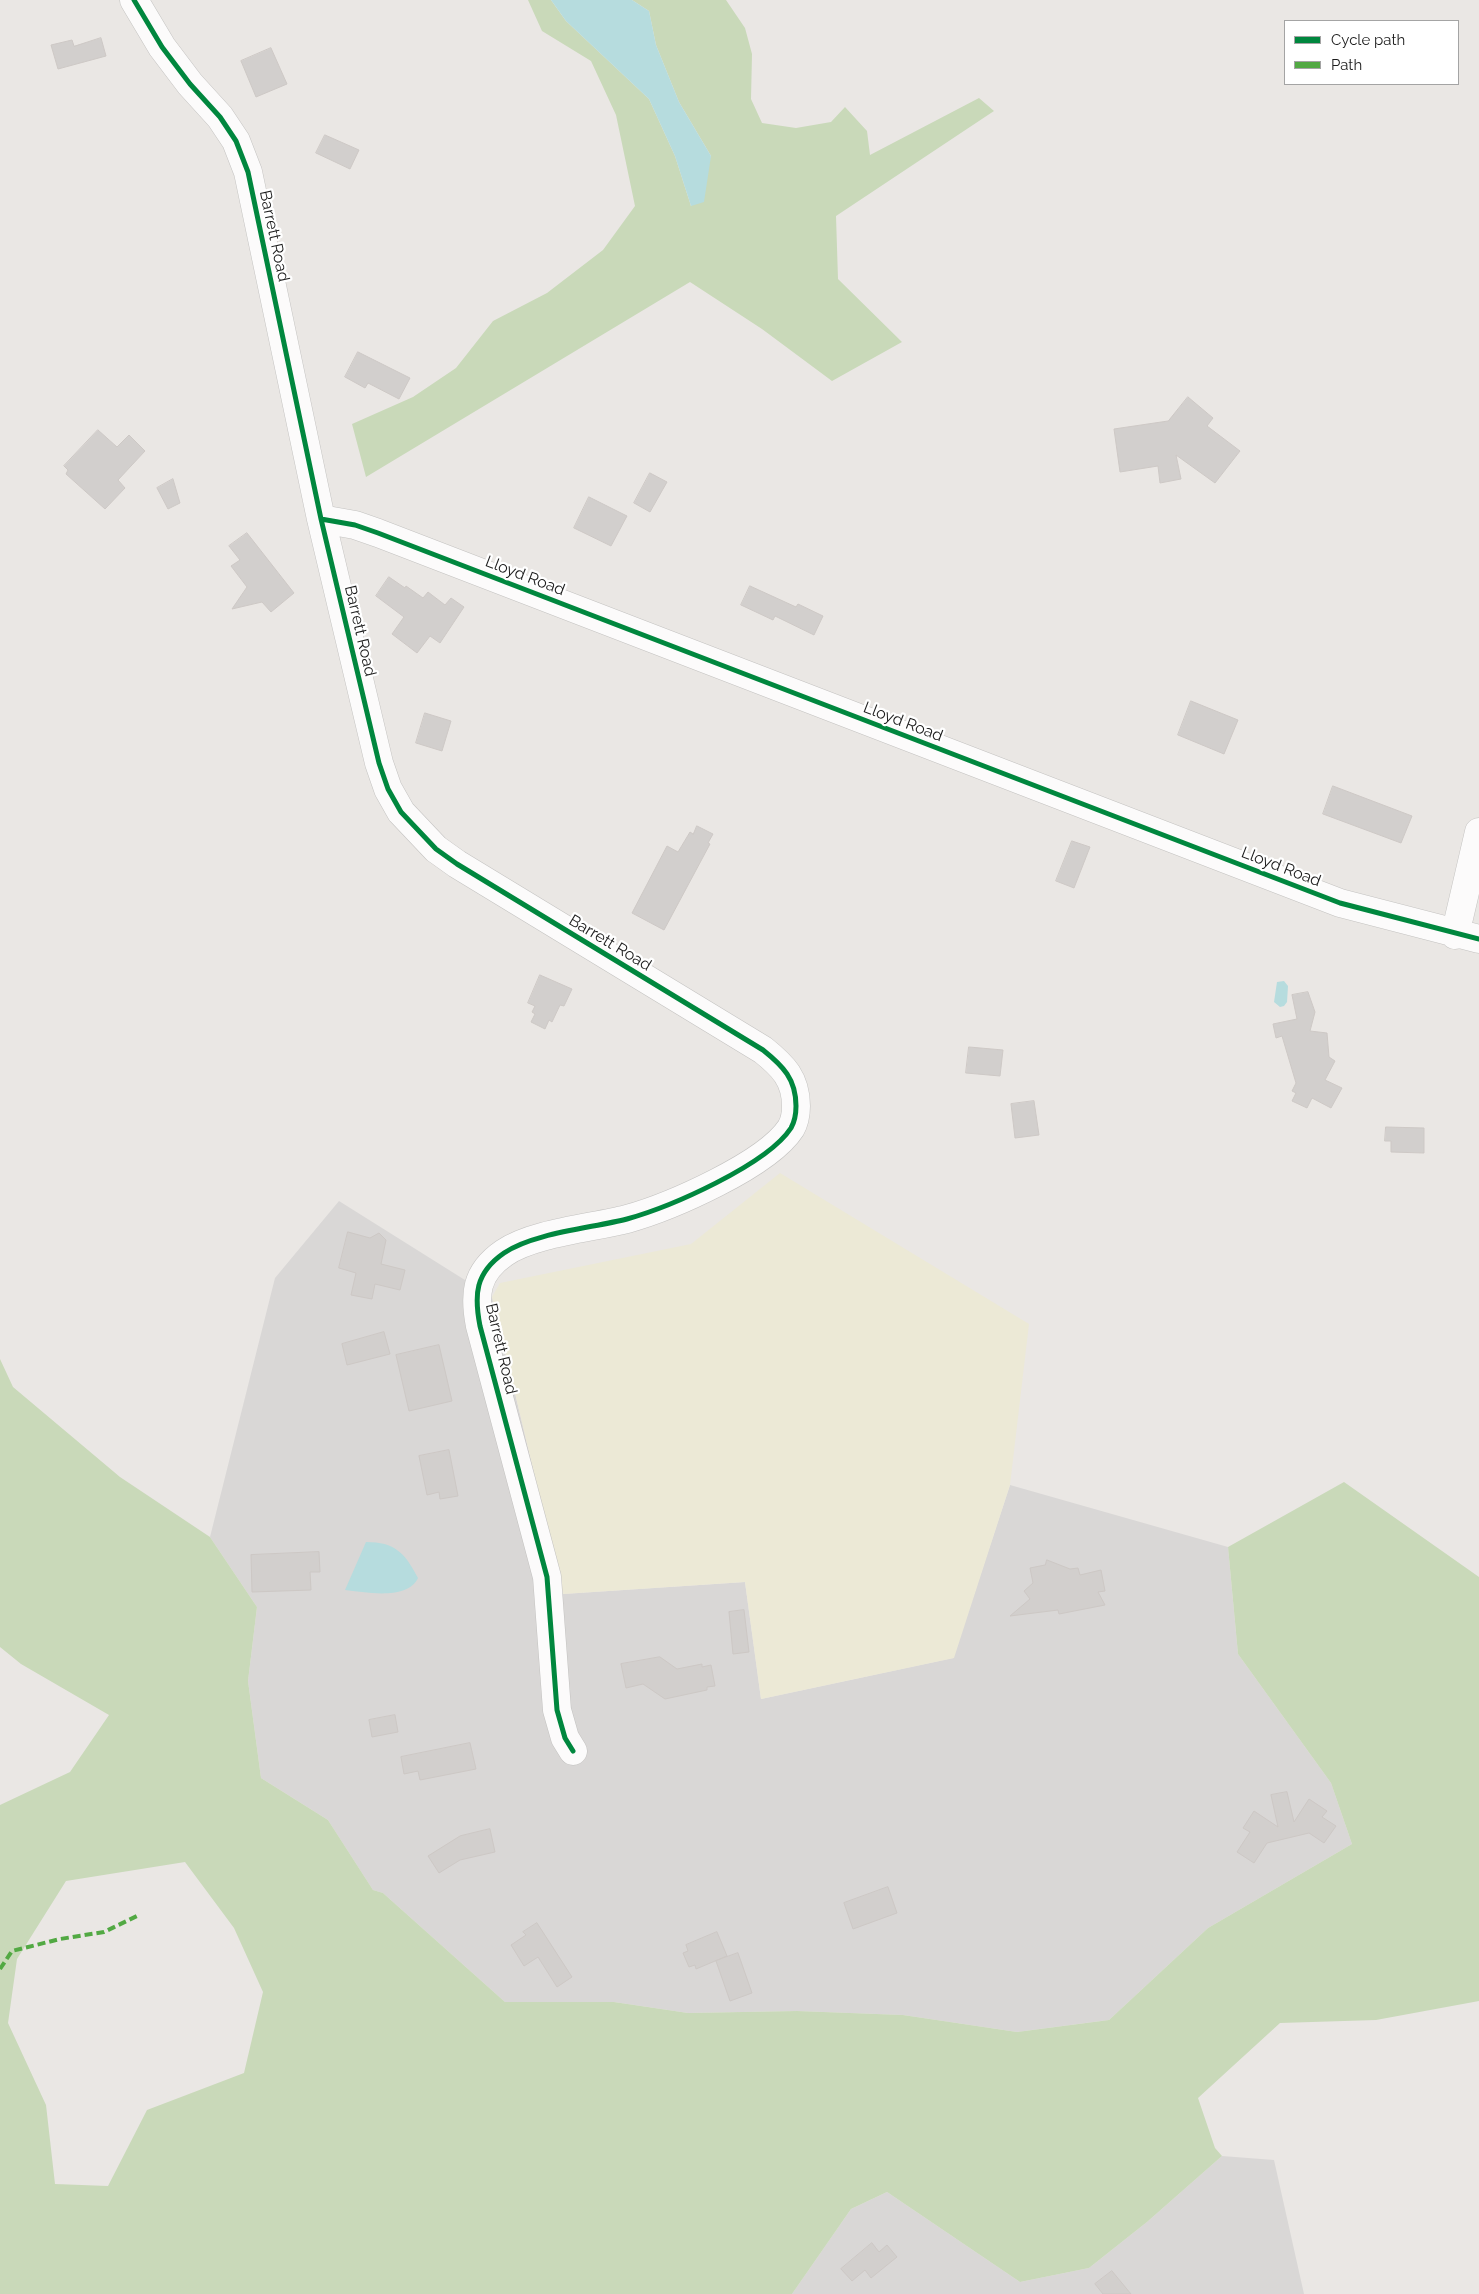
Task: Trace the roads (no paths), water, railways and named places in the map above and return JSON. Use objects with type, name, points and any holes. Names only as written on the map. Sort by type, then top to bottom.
[{"type":"street","name":"Barrett Road","points":[[134,0],[162,47],[226,125],[236,141],[248,172],[321,519],[379,763],[388,788],[401,812],[436,849],[457,864],[763,1050],[788,1073],[793,1086],[796,1115],[791,1128],[767,1152],[697,1193],[664,1206],[628,1218],[531,1242],[505,1252],[482,1275],[477,1289],[476,1304],[480,1326],[547,1577],[557,1710],[565,1738],[573,1751]]},
{"type":"street","name":"Lloyd Road","points":[[321,519],[355,525],[378,533],[1340,904],[1467,937]]},
{"type":"street","points":[[1467,937],[1479,832]]},
{"type":"water","points":[[551,0],[632,0],[649,11],[656,45],[679,102],[711,156],[704,202],[691,206],[675,156],[649,99],[566,21]]},
{"type":"water","points":[[1284,981],[1288,986],[1287,1002],[1284,1006],[1280,1007],[1274,1002],[1277,982]]},
{"type":"water","points":[[366,1542],[385,1544],[398,1551],[418,1578],[413,1585],[405,1590],[385,1593],[345,1590]]}]
